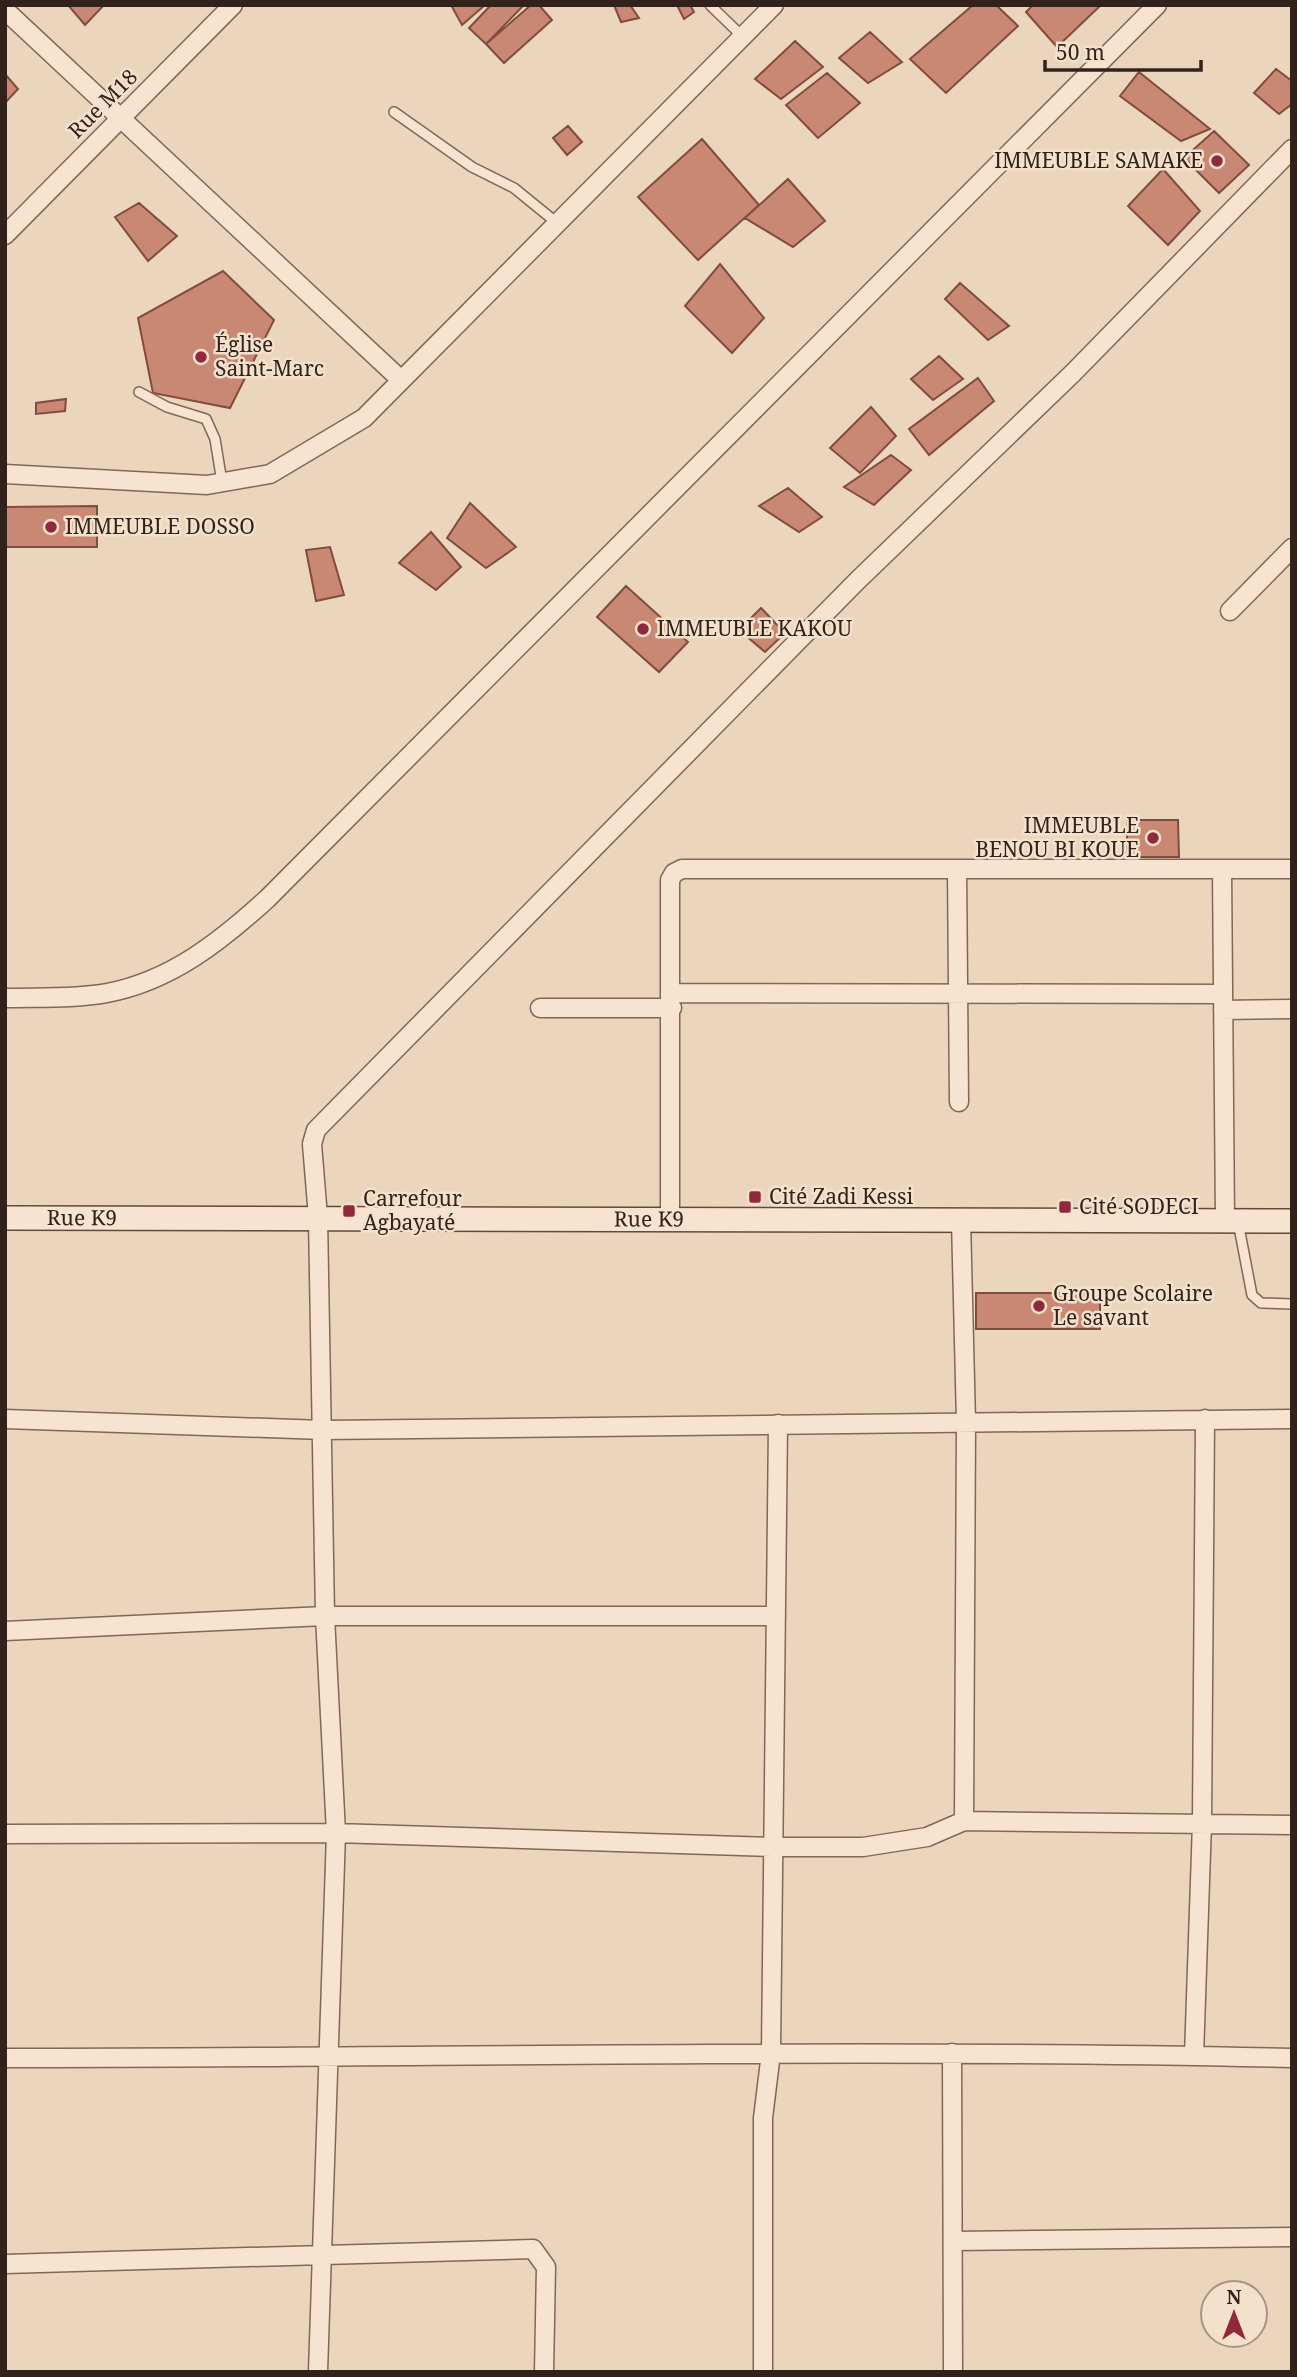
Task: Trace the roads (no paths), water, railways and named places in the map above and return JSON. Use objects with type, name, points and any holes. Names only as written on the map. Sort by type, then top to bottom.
[{"type":"street","name":"Rue M18","points":[[5,235],[233,5]]},
{"type":"street","points":[[5,474],[207,485],[270,474],[363,418],[774,5]]},
{"type":"street","points":[[5,998],[107,993],[168,972],[216,945],[267,899],[1157,5]]},
{"type":"street","points":[[5,10],[401,380]]},
{"type":"street","points":[[318,2372],[336,1833],[325,1616],[318,1217],[312,1143],[316,1130],[858,580],[1073,373],[1292,149]]},
{"type":"street","points":[[1230,611],[1292,548]]},
{"type":"street","points":[[670,1220],[670,880],[674,873],[682,869],[1292,869]]},
{"type":"street","points":[[957,869],[959,1102]]},
{"type":"street","points":[[1222,869],[1223,1002],[1231,1222]]},
{"type":"street","points":[[540,1008],[672,1000],[960,994],[1223,1002],[1292,1009]]},
{"type":"street","name":"Rue K9","points":[[5,1218],[1292,1220]]},
{"type":"street","points":[[961,1220],[966,1422],[964,1821]]},
{"type":"street","points":[[5,1419],[323,1430],[1292,1419]]},
{"type":"street","points":[[1194,2056],[1202,1823],[1205,1419]]},
{"type":"street","points":[[763,2372],[763,2118],[771,2053],[778,1424]]},
{"type":"street","points":[[5,1631],[325,1616],[776,1616]]},
{"type":"street","points":[[5,1833],[336,1833],[773,1847],[889,1845],[927,1837],[964,1821],[1292,1825]]},
{"type":"street","points":[[5,2059],[329,2059],[771,2053],[1292,2058]]},
{"type":"street","points":[[953,2053],[953,2372]]},
{"type":"street","points":[[953,2241],[1292,2238]]},
{"type":"street","points":[[5,2264],[533,2249],[546,2267],[544,2372]]},
{"type":"lane","points":[[710,5],[743,37]]},
{"type":"lane","points":[[394,112],[472,167],[514,188],[557,223]]},
{"type":"lane","points":[[139,392],[167,408],[206,419],[215,439],[222,482]]},
{"type":"lane","points":[[1231,1222],[1252,1295],[1261,1303],[1292,1304]]},
{"type":"place","name":"IMMEUBLE SAMAKE","points":[[1217,161]]},
{"type":"place","name":"Église Saint-Marc","points":[[201,357]]},
{"type":"place","name":"IMMEUBLE DOSSO","points":[[51,527]]},
{"type":"place","name":"IMMEUBLE KAKOU","points":[[643,629]]},
{"type":"place","name":"IMMEUBLE BENOU BI KOUE","points":[[1153,838]]},
{"type":"place","name":"Cité Zadi Kessi","points":[[755,1197]]},
{"type":"place","name":"Cité SODECI","points":[[1065,1207]]},
{"type":"place","name":"Carrefour Agbayaté","points":[[349,1211]]},
{"type":"place","name":"Groupe Scolaire Le savant","points":[[1039,1306]]}]
